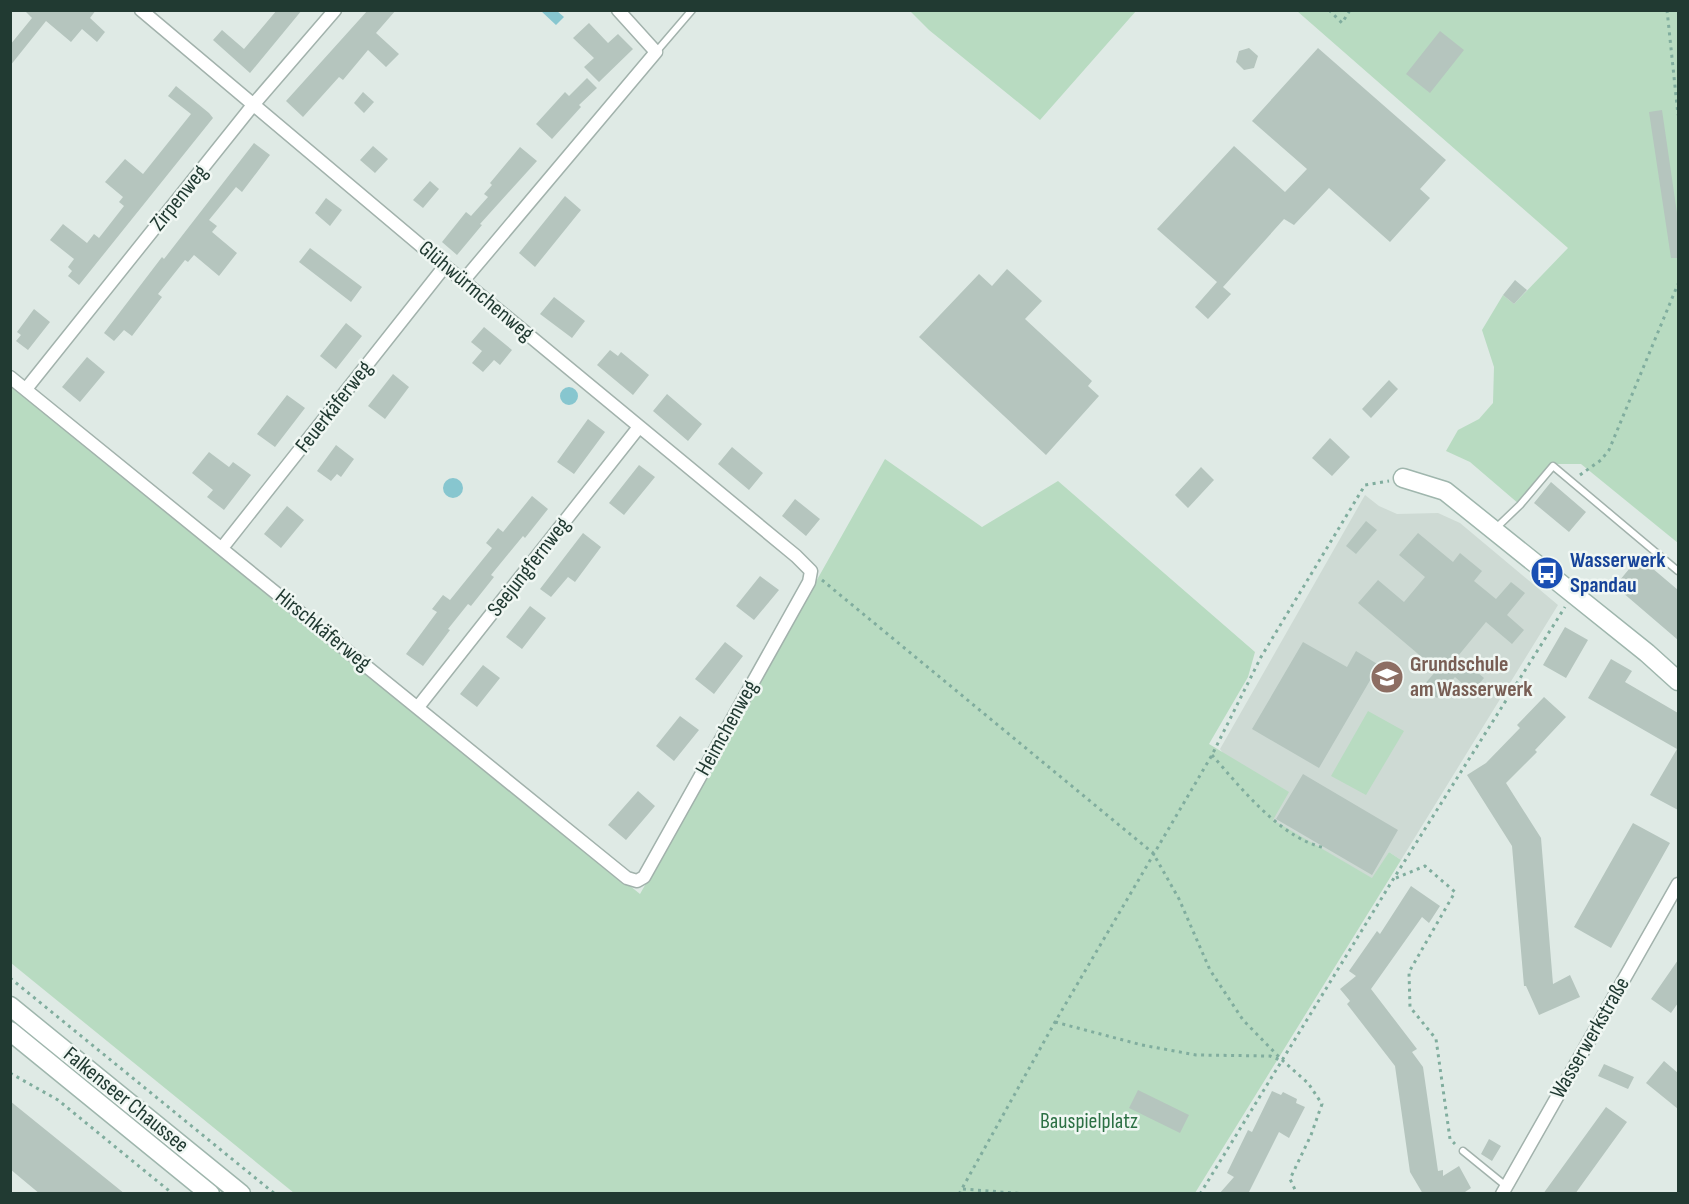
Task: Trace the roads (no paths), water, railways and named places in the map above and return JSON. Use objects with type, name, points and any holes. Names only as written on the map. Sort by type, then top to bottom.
[{"type":"main road","points":[[1403,478],[1445,491],[1678,681]]},
{"type":"main road","name":"Falkenseer Chaussee","points":[[10,1006],[241,1194]]},
{"type":"main road","name":"Falkenseer Chaussee","points":[[10,1031],[210,1194]]},
{"type":"street","name":"Glühwürmchenweg","points":[[141,10],[445,266],[796,555],[812,571]]},
{"type":"street","name":"Zirpenweg","points":[[26,389],[253,105],[335,10]]},
{"type":"street","points":[[464,280],[656,52],[618,10]]},
{"type":"street","name":"Feuerkäferweg","points":[[222,548],[445,266]]},
{"type":"street","name":"Hirschkäferweg","points":[[10,376],[627,878],[637,881]]},
{"type":"street","name":"Seejungfernweg","points":[[418,707],[639,427]]},
{"type":"street","name":"Heimchenweg","points":[[637,881],[644,877],[812,571]]},
{"type":"street","name":"Wasserwerkstraße","points":[[1504,1190],[1678,884]]},
{"type":"lane","points":[[656,52],[692,10]]},
{"type":"lane","points":[[1494,530],[1520,505],[1553,466],[1678,571]]},
{"type":"lane","points":[[1463,1151],[1504,1190]]},
{"type":"water","points":[[541,11],[557,11],[564,17],[556,25]]},
{"type":"water","points":[[569,387],[575,390],[578,396],[575,402],[569,405],[563,402],[560,396],[563,390]]},
{"type":"water","points":[[453,478],[460,481],[463,488],[460,495],[453,498],[446,495],[443,488],[446,481]]},
{"type":"place","name":"Wasserwerk Spandau","points":[[1547,573]]},
{"type":"place","name":"Grundschule am Wasserwerk","points":[[1387,677]]},
{"type":"park label","name":"Bauspielplatz","points":[[1089,1121]]}]
